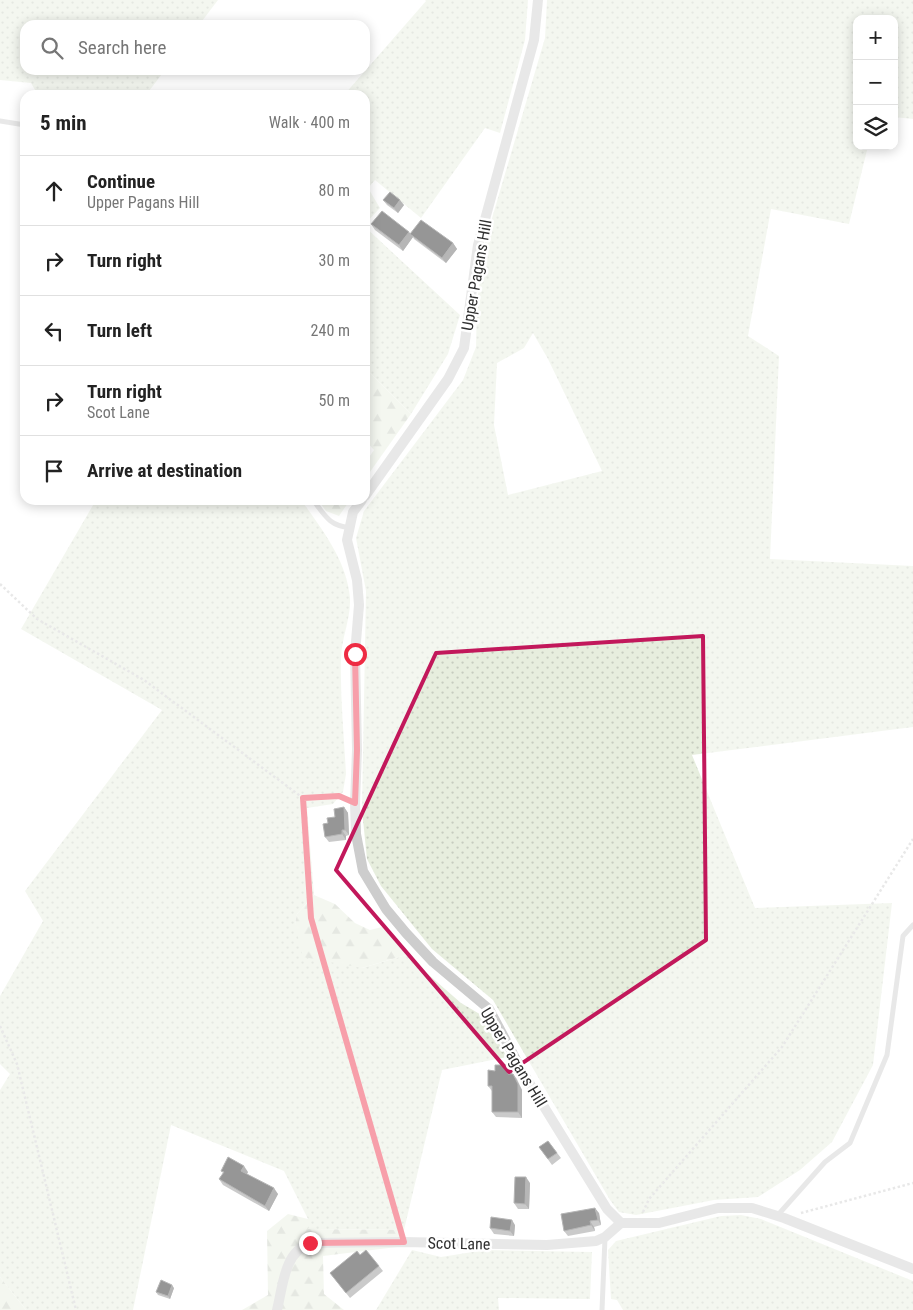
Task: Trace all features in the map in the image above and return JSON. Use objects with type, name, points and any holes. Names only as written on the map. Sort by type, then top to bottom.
[{"type":"street","name":"Upper Pagans Hill","points":[[370,489],[448,379],[464,348],[478,245],[534,40],[538,0]]},
{"type":"street","name":"Upper Pagans Hill","points":[[358,505],[353,512],[347,540],[357,580],[359,605],[355,654],[357,750],[355,803],[356,834],[363,871],[386,909],[433,962],[489,1009],[522,1071],[607,1209],[621,1223]]},
{"type":"street","points":[[621,1223],[659,1222],[718,1208],[752,1208],[781,1217],[913,1269]]},
{"type":"street","name":"Scot Lane","points":[[277,1310],[290,1257],[299,1247],[310,1243],[404,1242],[547,1245],[596,1241],[605,1237],[621,1223]]},
{"type":"lane","points":[[0,122],[20,124]]},
{"type":"lane","points":[[317,505],[330,522],[338,527],[350,527]]},
{"type":"lane","points":[[781,1217],[825,1162],[850,1143],[886,1055],[903,936],[913,925]]},
{"type":"lane","points":[[602,1310],[605,1237]]},
{"type":"path","points":[[0,584],[37,619],[144,680],[303,798],[339,796],[355,803]]},
{"type":"path","points":[[303,798],[311,918],[404,1242]]},
{"type":"path","points":[[636,1224],[649,1199],[782,1047],[913,840]]},
{"type":"path","points":[[0,1026],[17,1064],[76,1310]]},
{"type":"path","points":[[781,1217],[913,1183]]},
{"type":"highlighted area","points":[[703,636],[706,940],[509,1072],[336,870],[436,653]]},
{"type":"green space","points":[[0,0],[218,0],[203,20],[20,20],[20,75],[161,75],[150,90],[35,90],[31,83],[0,80]]},
{"type":"green space","points":[[528,0],[525,40],[500,133],[485,128],[421,218],[375,180],[370,186],[370,90],[348,90],[361,75],[370,75],[370,65],[426,1]]},
{"type":"green space","points":[[547,0],[913,0],[913,119],[898,117],[898,15],[853,15],[853,150],[867,150],[849,224],[771,209],[748,336],[779,356],[770,559],[913,566],[913,727],[692,755],[755,908],[892,903],[873,1065],[832,1142],[800,1170],[758,1197],[714,1200],[636,1215],[619,1212],[610,1200],[493,1000],[432,949],[381,886],[367,859],[362,810],[366,591],[356,538],[364,511],[463,380],[476,347],[477,302],[485,242],[545,38]],"holes":[[[533,333],[548,359],[602,471],[508,495],[494,425],[497,363],[524,348]]]},
{"type":"green space","points":[[370,191],[380,208],[370,219]]},
{"type":"green space","points":[[370,232],[460,315],[448,354],[411,414],[370,373]]},
{"type":"green space","points":[[370,373],[411,414],[370,472],[370,456],[374,450],[370,446]]},
{"type":"green space","points":[[93,505],[305,505],[325,534],[339,558],[348,584],[350,598],[341,659],[346,774],[343,792],[333,804],[307,808],[314,895],[297,914],[295,924],[362,968],[406,955],[461,1003],[483,1016],[507,1057],[442,1070],[404,1230],[308,1229],[308,1219],[284,1171],[171,1125],[133,1310],[26,1310],[0,1277],[0,1090],[10,1074],[0,1064],[0,996],[43,921],[25,891],[162,710],[21,629]]},
{"type":"green space","points":[[322,505],[347,505],[339,516],[326,511]]},
{"type":"green space","points":[[314,895],[335,904],[355,923],[370,930],[386,926],[406,955],[362,968],[303,957],[295,924],[297,914]]},
{"type":"green space","points":[[288,1214],[308,1219],[308,1229],[404,1230],[397,1247],[323,1256],[324,1294],[344,1310],[242,1310],[268,1295],[267,1231]]},
{"type":"green space","points":[[741,1215],[761,1219],[913,1281],[913,1310],[623,1310],[617,1300],[611,1299],[608,1250],[616,1241],[721,1216]]},
{"type":"green space","points":[[412,1250],[441,1257],[485,1250],[592,1252],[590,1299],[498,1298],[499,1310],[376,1310]]},
{"type":"green space","points":[[0,1277],[26,1310],[0,1310]]},
{"type":"building","points":[[390,192],[400,200],[394,208],[383,200]]},
{"type":"building","points":[[382,211],[409,232],[399,245],[371,224]]},
{"type":"building","points":[[421,220],[453,243],[442,258],[410,234]]},
{"type":"building","points":[[344,807],[345,830],[342,830],[342,834],[325,837],[323,824],[328,823],[327,818],[335,817],[334,809]]},
{"type":"building","points":[[495,1065],[508,1065],[508,1074],[513,1074],[518,1084],[518,1112],[492,1112],[492,1086],[488,1086],[488,1070],[495,1071]]},
{"type":"building","points":[[548,1141],[557,1153],[548,1159],[539,1147]]},
{"type":"building","points":[[228,1157],[244,1166],[241,1171],[274,1188],[265,1206],[219,1179],[224,1172],[221,1171]]},
{"type":"building","points":[[515,1177],[526,1177],[525,1204],[514,1203]]},
{"type":"building","points":[[595,1208],[598,1220],[590,1221],[591,1225],[564,1231],[561,1214]]},
{"type":"building","points":[[491,1217],[512,1220],[510,1231],[490,1228]]},
{"type":"building","points":[[366,1250],[379,1266],[346,1293],[330,1273],[357,1251],[360,1255]]},
{"type":"building","points":[[161,1280],[172,1285],[168,1296],[156,1292]]},
{"type":"route","points":[[310,1243],[404,1242],[311,918],[303,798],[339,796],[355,803],[357,750],[355,654]]}]
